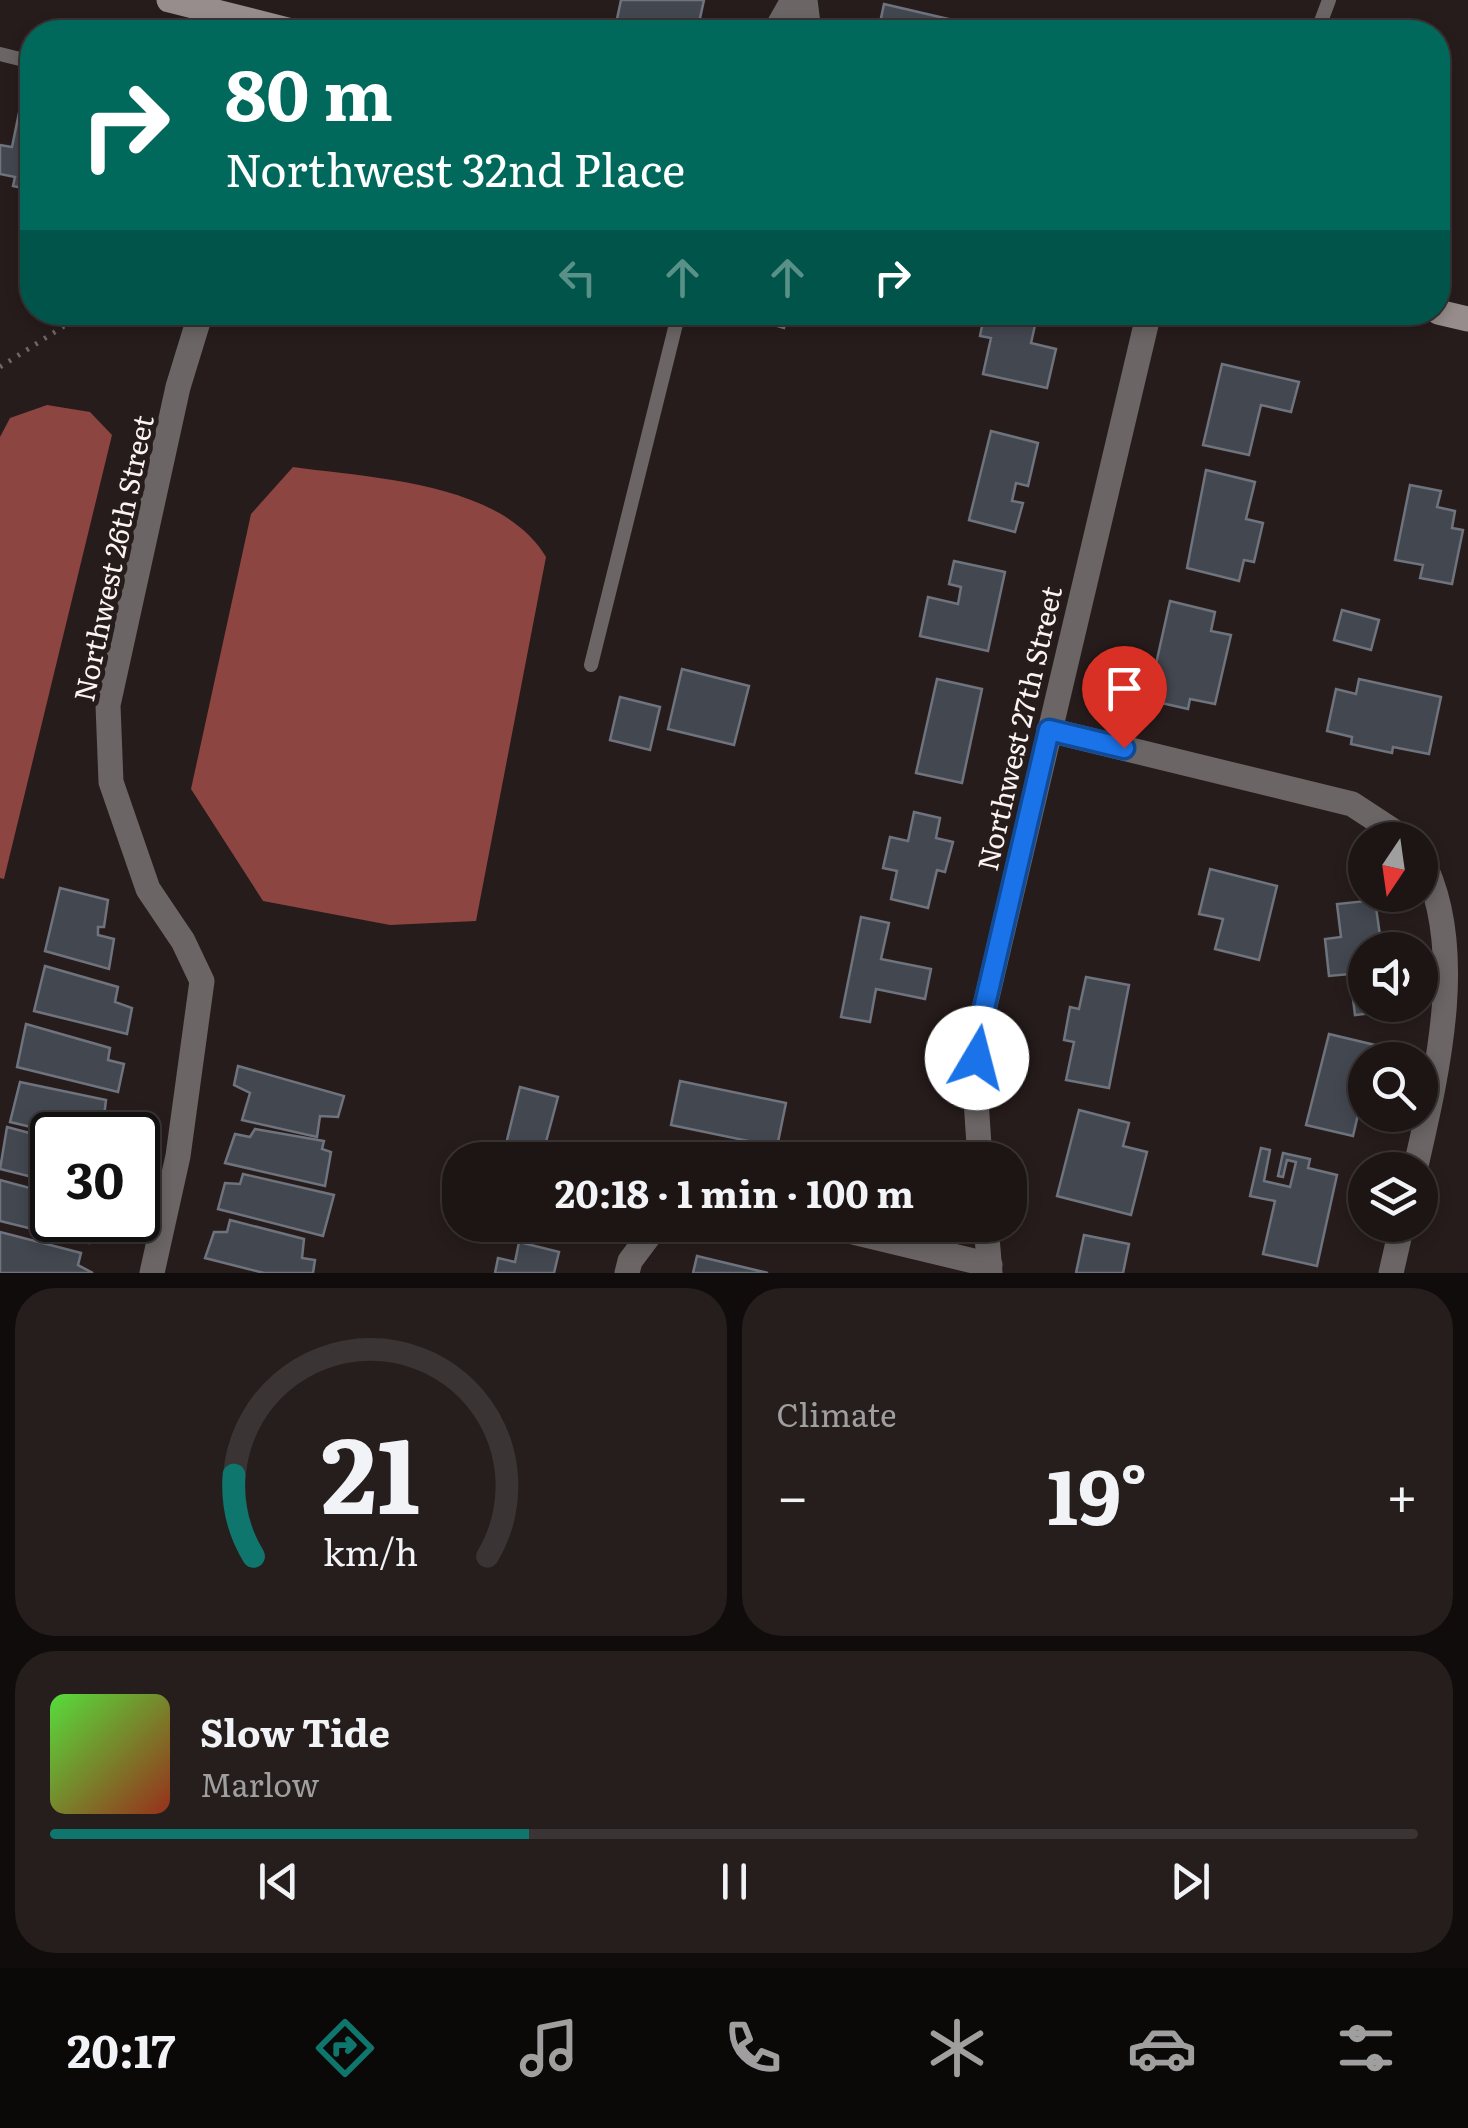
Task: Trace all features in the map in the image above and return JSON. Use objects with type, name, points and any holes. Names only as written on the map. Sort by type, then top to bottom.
[{"type":"street","points":[[169,0],[228,7],[260,20]]},
{"type":"street","name":"Northwest 26th Street","points":[[152,1273],[178,1156],[202,981],[183,941],[148,889],[111,782],[108,705],[178,387],[197,325]]},
{"type":"street","name":"Northwest 27th Street","points":[[979,1142],[975,1086],[979,1030],[1146,325]]},
{"type":"street","points":[[1049,730],[1352,804],[1380,822]]},
{"type":"street","points":[[1419,1152],[1460,978],[1450,906],[1438,886]]},
{"type":"street","points":[[627,1273],[630,1261],[644,1242]]},
{"type":"street","points":[[888,1242],[990,1269],[988,1242]]},
{"type":"street","points":[[1391,1273],[1398,1242]]},
{"type":"lane","points":[[591,665],[676,325]]},
{"type":"path","points":[[0,366],[65,325]]},
{"type":"shaded area","points":[[47,405],[90,412],[112,435],[4,879],[0,878],[0,437],[10,418]]},
{"type":"shaded area","points":[[293,467],[396,481],[467,498],[526,532],[546,557],[476,921],[390,925],[263,901],[191,789],[251,514]]},
{"type":"building","points":[[621,0],[704,0],[700,20],[617,19]]},
{"type":"building","points":[[884,4],[952,20],[881,20]]},
{"type":"building","points":[[20,108],[20,187],[13,186],[15,177],[0,174],[0,145],[12,147]]},
{"type":"building","points":[[982,325],[1035,325],[1031,343],[1056,349],[1047,388],[983,374],[991,338],[980,336]]},
{"type":"building","points":[[1222,364],[1299,382],[1291,412],[1261,405],[1249,455],[1203,445]]},
{"type":"building","points":[[991,431],[1038,443],[1028,486],[1016,483],[1012,501],[1023,503],[1015,532],[969,520]]},
{"type":"building","points":[[1206,470],[1255,482],[1246,519],[1263,523],[1254,562],[1244,560],[1239,581],[1187,568]]},
{"type":"building","points":[[1410,485],[1441,491],[1437,507],[1455,511],[1452,528],[1463,530],[1452,584],[1420,578],[1423,565],[1395,560]]},
{"type":"building","points":[[954,561],[1005,572],[988,651],[920,636],[928,597],[958,604],[961,587],[949,584]]},
{"type":"building","points":[[1170,601],[1215,612],[1211,631],[1231,635],[1215,704],[1190,699],[1188,709],[1148,700]]},
{"type":"building","points":[[1342,610],[1379,620],[1371,650],[1334,640]]},
{"type":"building","points":[[682,669],[749,686],[734,745],[668,729]]},
{"type":"building","points":[[937,679],[982,689],[962,783],[916,773]]},
{"type":"building","points":[[1359,679],[1441,697],[1429,754],[1393,747],[1392,753],[1351,744],[1352,737],[1327,731],[1336,689],[1356,694]]},
{"type":"building","points":[[620,697],[660,707],[650,750],[610,740]]},
{"type":"building","points":[[914,812],[940,818],[936,838],[953,842],[945,872],[937,870],[928,908],[891,899],[897,871],[883,868],[890,837],[908,841]]},
{"type":"building","points":[[1210,869],[1277,886],[1259,960],[1215,949],[1223,919],[1199,914]]},
{"type":"building","points":[[60,888],[108,900],[104,927],[98,927],[98,935],[114,939],[109,969],[45,951]]},
{"type":"building","points":[[1348,903],[1348,912],[1377,912],[1379,932],[1348,932],[1348,974],[1329,976],[1325,939],[1341,937],[1337,904]]},
{"type":"building","points":[[861,917],[889,923],[881,959],[931,969],[925,999],[876,989],[870,1022],[841,1017]]},
{"type":"building","points":[[45,966],[118,987],[115,1002],[132,1008],[127,1034],[34,1011]]},
{"type":"building","points":[[1086,977],[1129,985],[1109,1088],[1066,1080],[1074,1042],[1064,1040],[1070,1007],[1079,1009]]},
{"type":"building","points":[[26,1024],[110,1048],[108,1060],[124,1064],[118,1092],[17,1067]]},
{"type":"building","points":[[1329,1034],[1362,1042],[1348,1042],[1348,1132],[1354,1132],[1353,1136],[1306,1125]]},
{"type":"building","points":[[238,1066],[344,1096],[338,1117],[320,1116],[317,1137],[242,1120],[250,1093],[234,1085]]},
{"type":"building","points":[[680,1081],[786,1103],[778,1142],[753,1142],[671,1125]]},
{"type":"building","points":[[20,1082],[106,1100],[105,1112],[30,1112],[30,1127],[10,1122]]},
{"type":"building","points":[[520,1087],[558,1097],[546,1142],[506,1142]]},
{"type":"building","points":[[1079,1110],[1129,1123],[1123,1146],[1147,1152],[1131,1215],[1057,1196]]},
{"type":"building","points":[[7,1127],[30,1133],[30,1176],[0,1169]]},
{"type":"building","points":[[255,1129],[324,1141],[322,1149],[331,1152],[325,1186],[225,1163],[235,1134],[250,1137]]},
{"type":"building","points":[[1261,1148],[1270,1150],[1264,1181],[1290,1187],[1296,1162],[1287,1160],[1283,1177],[1278,1176],[1283,1153],[1310,1159],[1308,1168],[1337,1175],[1317,1266],[1263,1254],[1275,1201],[1250,1196]]},
{"type":"building","points":[[243,1174],[334,1195],[323,1236],[218,1209],[225,1183],[240,1184]]},
{"type":"building","points":[[0,1180],[30,1188],[30,1228],[0,1221]]},
{"type":"building","points":[[230,1220],[304,1239],[302,1258],[315,1260],[313,1273],[264,1273],[205,1258],[214,1232],[227,1232]]},
{"type":"building","points":[[0,1232],[81,1253],[78,1265],[93,1273],[0,1273]]},
{"type":"building","points":[[1084,1235],[1129,1244],[1123,1273],[1076,1273]]},
{"type":"building","points":[[519,1242],[559,1252],[554,1273],[495,1273],[498,1258],[515,1262]]},
{"type":"building","points":[[697,1256],[768,1273],[693,1273]]},
{"type":"route","points":[[977,1058],[979,1030],[1049,730],[1124,748]]}]
